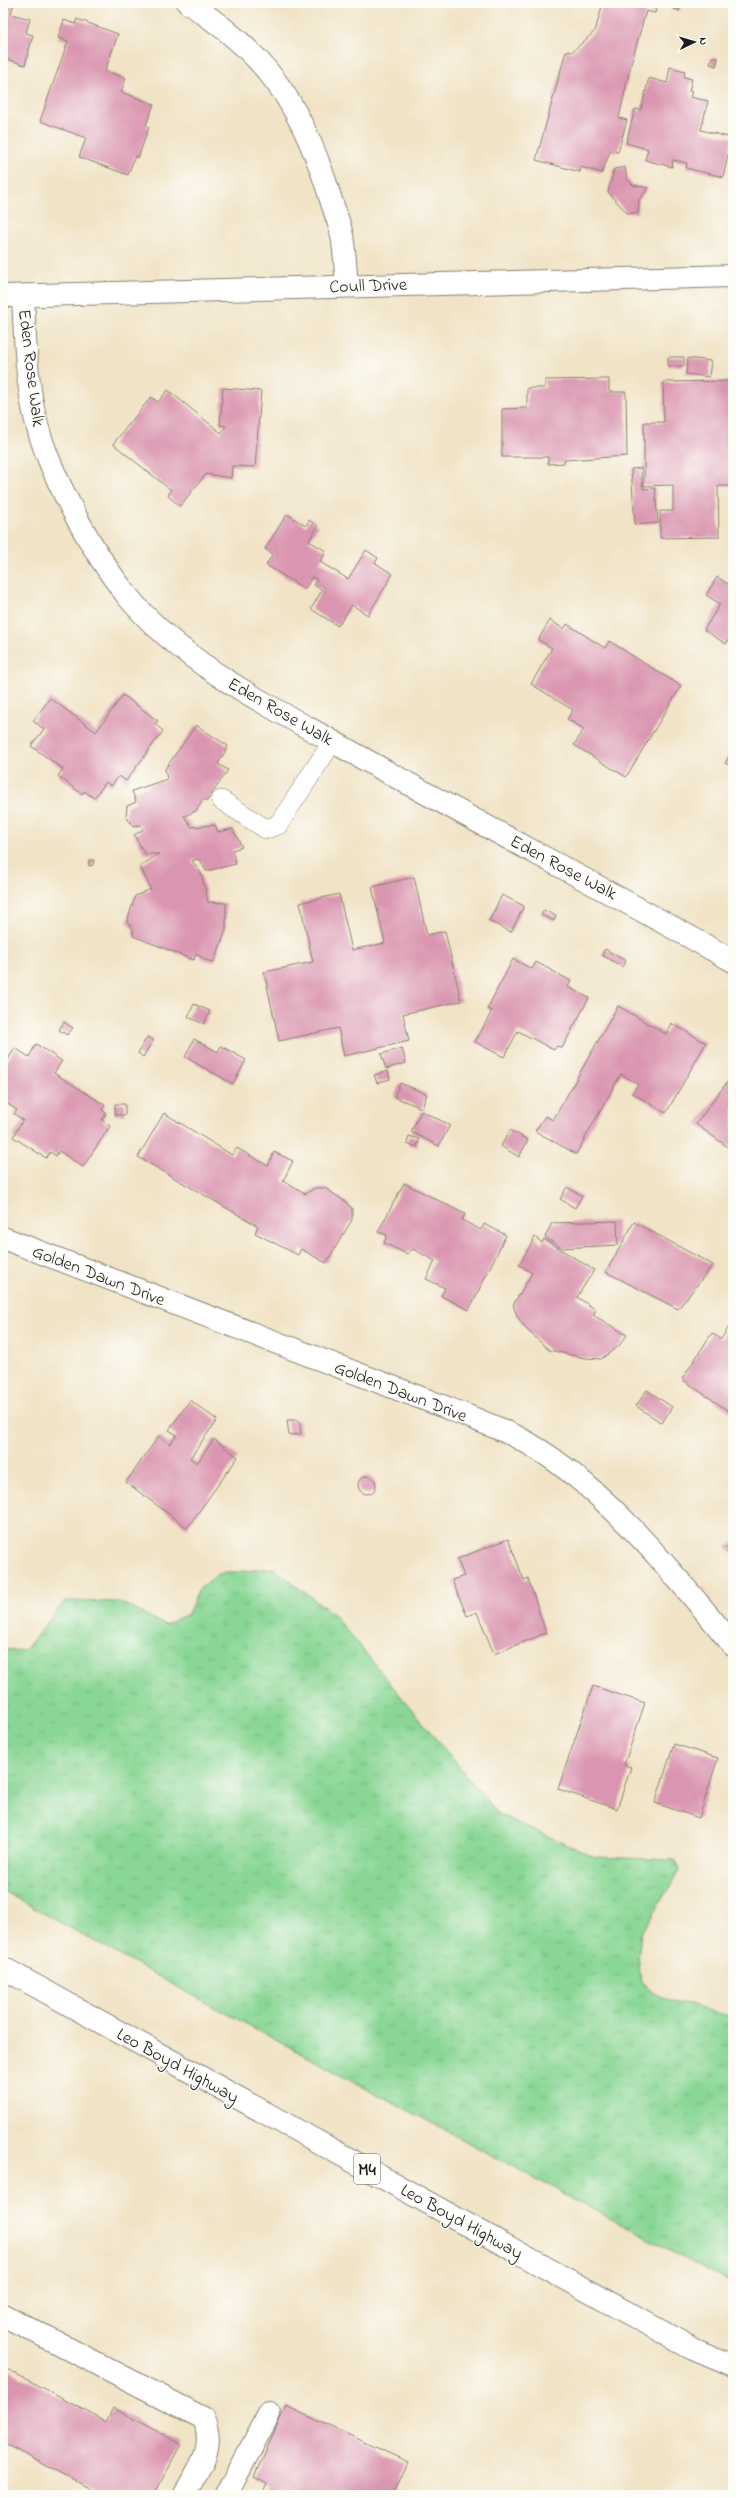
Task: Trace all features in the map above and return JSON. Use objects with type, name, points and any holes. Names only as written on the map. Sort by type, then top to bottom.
[{"type":"street","points":[[188,3],[220,23],[264,66],[290,100],[314,147],[341,231],[347,285]]},
{"type":"street","name":"Coull Drive","points":[[13,296],[347,285],[733,276]]},
{"type":"street","name":"Eden Rose Walk","points":[[13,296],[26,356],[36,423],[50,463],[93,547],[130,598],[182,649],[247,693],[333,742],[733,961]]},
{"type":"street","name":"Golden Dawn Drive","points":[[3,1238],[443,1406],[515,1437],[569,1472],[606,1503],[691,1595],[733,1645]]},
{"type":"street","name":"Leo Boyd Highway","points":[[3,1968],[693,2349],[733,2366]]},
{"type":"street","points":[[3,2315],[203,2418],[209,2430],[210,2444],[184,2495]]},
{"type":"street","points":[[226,2495],[269,2414]]},
{"type":"lane","points":[[221,800],[266,829],[278,825],[333,742]]},
{"type":"green space","points":[[273,1568],[333,1614],[498,1814],[595,1857],[675,1860],[680,1869],[641,1934],[638,1957],[641,1982],[662,1998],[733,2017],[733,2284],[179,1988],[3,1891],[3,1649],[24,1651],[65,1601],[120,1602],[165,1625],[188,1614],[198,1590],[218,1574]]},
{"type":"building","points":[[3,3],[14,3],[11,14],[30,19],[26,33],[33,35],[25,65],[3,58]]},
{"type":"building","points":[[603,3],[658,3],[655,13],[646,11],[631,64],[619,118],[627,120],[618,152],[610,151],[602,173],[581,167],[580,172],[536,160],[566,51],[572,52],[595,31]]},
{"type":"building","points":[[660,3],[683,3],[679,11]]},
{"type":"building","points":[[77,19],[118,34],[105,71],[126,78],[121,92],[154,104],[146,125],[149,127],[138,158],[135,156],[128,175],[79,157],[86,138],[40,121],[68,41],[58,38],[64,20],[75,24]]},
{"type":"building","points":[[712,57],[718,58],[716,66],[710,64]]},
{"type":"building","points":[[670,67],[685,71],[684,77],[692,79],[689,91],[692,92],[690,97],[708,101],[701,130],[732,138],[723,177],[686,168],[687,163],[673,160],[672,167],[645,160],[648,149],[626,143],[635,109],[641,110],[649,78],[667,83]]},
{"type":"building","points":[[625,167],[627,179],[633,185],[648,188],[639,200],[638,213],[627,213],[608,192],[614,169]]},
{"type":"building","points":[[668,357],[684,357],[684,366],[668,366]]},
{"type":"building","points":[[688,358],[711,361],[709,377],[686,374]]},
{"type":"building","points":[[609,379],[609,392],[626,392],[627,456],[564,460],[564,463],[548,464],[548,457],[502,457],[502,409],[527,408],[527,388],[545,388],[545,380]]},
{"type":"building","points":[[733,381],[733,486],[718,486],[719,537],[660,538],[660,511],[673,511],[673,485],[644,486],[644,422],[664,422],[663,382]]},
{"type":"building","points":[[223,388],[261,391],[255,467],[232,466],[231,478],[206,474],[180,506],[168,496],[171,490],[113,444],[151,397],[158,402],[168,390],[221,433],[226,426],[220,425]]},
{"type":"building","points":[[641,468],[643,489],[655,488],[658,523],[635,525],[631,469]]},
{"type":"building","points":[[287,514],[306,526],[309,520],[318,526],[309,541],[326,551],[320,562],[348,579],[366,550],[378,558],[375,563],[393,574],[368,615],[352,605],[338,626],[311,609],[322,590],[314,585],[317,580],[312,577],[305,589],[266,565],[273,554],[265,549]]},
{"type":"building","points":[[717,577],[733,587],[733,632],[726,644],[704,630],[720,604],[706,595]]},
{"type":"building","points":[[550,620],[564,629],[567,624],[605,648],[609,641],[681,686],[626,777],[574,745],[584,729],[567,719],[573,710],[531,684],[552,648],[538,640]]},
{"type":"building","points":[[123,695],[158,721],[155,724],[163,731],[126,781],[119,776],[111,786],[106,782],[94,798],[84,791],[82,794],[58,776],[63,769],[31,746],[44,729],[33,721],[50,698],[96,732]]},
{"type":"building","points":[[196,725],[228,746],[218,764],[228,770],[207,801],[203,799],[196,811],[184,816],[192,827],[215,825],[218,832],[233,829],[242,847],[232,850],[236,864],[206,871],[201,861],[197,859],[192,861],[201,873],[208,902],[226,903],[226,929],[214,962],[205,960],[196,953],[194,960],[133,936],[133,929],[127,922],[135,896],[151,889],[140,866],[159,854],[145,854],[134,835],[143,830],[140,825],[133,826],[126,817],[127,806],[136,802],[132,791],[167,779],[165,769]]},
{"type":"building","points":[[733,749],[733,767],[725,763]]},
{"type":"building","points":[[89,860],[94,860],[93,865],[89,866]]},
{"type":"building","points":[[414,877],[427,935],[445,931],[461,1001],[403,1014],[409,1041],[344,1056],[338,1028],[279,1041],[264,972],[313,962],[300,903],[339,894],[352,950],[385,943],[372,887]]},
{"type":"building","points":[[502,895],[524,906],[511,932],[489,921]]},
{"type":"building","points":[[544,910],[556,916],[554,921],[541,915]]},
{"type":"building","points":[[605,949],[626,961],[623,967],[602,955]]},
{"type":"building","points":[[513,959],[532,969],[536,962],[571,981],[568,987],[589,998],[562,1048],[557,1046],[554,1050],[518,1031],[504,1057],[475,1042],[492,1011],[487,1009]]},
{"type":"building","points":[[194,1004],[210,1011],[204,1024],[188,1017]]},
{"type":"building","points":[[618,1006],[666,1034],[671,1023],[706,1043],[666,1113],[632,1093],[638,1084],[621,1074],[576,1154],[535,1131],[545,1116],[553,1120]]},
{"type":"building","points":[[64,1022],[73,1028],[67,1035],[59,1030]]},
{"type":"building","points":[[147,1037],[153,1040],[143,1057],[138,1053]]},
{"type":"building","points":[[194,1039],[218,1052],[221,1046],[246,1060],[233,1084],[185,1057]]},
{"type":"building","points":[[36,1044],[62,1061],[54,1073],[105,1105],[102,1110],[106,1113],[102,1120],[110,1126],[83,1167],[59,1151],[56,1156],[50,1152],[46,1158],[13,1137],[23,1120],[14,1114],[17,1110],[3,1101],[3,1068],[15,1048],[29,1057]]},
{"type":"building","points":[[402,1048],[406,1063],[386,1069],[381,1054]]},
{"type":"building","points":[[388,1071],[390,1079],[377,1083],[374,1075]]},
{"type":"building","points":[[733,1074],[733,1143],[729,1148],[696,1124]]},
{"type":"building","points":[[400,1083],[427,1094],[422,1108],[394,1097]]},
{"type":"building","points":[[115,1104],[125,1104],[125,1115],[115,1115]]},
{"type":"building","points":[[421,1111],[450,1125],[439,1146],[411,1132]]},
{"type":"building","points":[[164,1113],[232,1155],[237,1148],[268,1166],[274,1152],[293,1161],[283,1181],[305,1194],[315,1188],[325,1188],[346,1202],[352,1209],[352,1220],[326,1263],[301,1249],[298,1255],[255,1233],[258,1226],[138,1157]]},
{"type":"building","points":[[510,1130],[528,1140],[519,1157],[501,1146]]},
{"type":"building","points":[[409,1136],[419,1139],[417,1147],[407,1144]]},
{"type":"building","points":[[404,1183],[465,1214],[462,1220],[481,1230],[484,1224],[506,1235],[469,1310],[441,1296],[445,1288],[426,1279],[435,1261],[413,1249],[407,1254],[384,1243],[387,1235],[378,1232]]},
{"type":"building","points":[[567,1187],[582,1196],[575,1208],[560,1199]]},
{"type":"building","points":[[617,1221],[618,1245],[562,1248],[545,1237],[552,1223]]},
{"type":"building","points":[[634,1222],[713,1265],[678,1309],[606,1272]]},
{"type":"building","points":[[535,1237],[542,1243],[544,1239],[594,1270],[577,1297],[596,1310],[593,1315],[627,1335],[619,1346],[601,1359],[585,1358],[549,1350],[527,1330],[517,1316],[513,1305],[532,1273],[519,1265]]},
{"type":"building","points":[[733,1321],[733,1414],[682,1379],[712,1333],[721,1339]]},
{"type":"building","points":[[647,1390],[672,1407],[662,1423],[636,1406]]},
{"type":"building","points":[[190,1400],[217,1420],[190,1458],[197,1463],[214,1439],[238,1457],[187,1528],[126,1482],[159,1436],[170,1444],[177,1435],[169,1430]]},
{"type":"building","points":[[287,1420],[299,1420],[301,1434],[289,1435]]},
{"type":"building","points":[[367,1476],[373,1479],[376,1485],[373,1491],[367,1494],[361,1491],[358,1485],[361,1479]]},
{"type":"building","points":[[508,1539],[524,1580],[528,1578],[546,1633],[494,1654],[477,1612],[467,1616],[452,1580],[464,1576],[457,1559]]},
{"type":"building","points":[[733,1540],[733,1553],[732,1554],[726,1548]]},
{"type":"building","points":[[593,1686],[645,1703],[624,1765],[631,1767],[617,1809],[558,1789]]},
{"type":"building","points":[[674,1744],[718,1758],[699,1818],[655,1803]]},
{"type":"building","points":[[3,2367],[106,2422],[113,2408],[181,2444],[154,2495],[102,2495],[3,2443]]},
{"type":"building","points":[[286,2406],[408,2462],[393,2495],[262,2495],[267,2484],[254,2477]]}]
